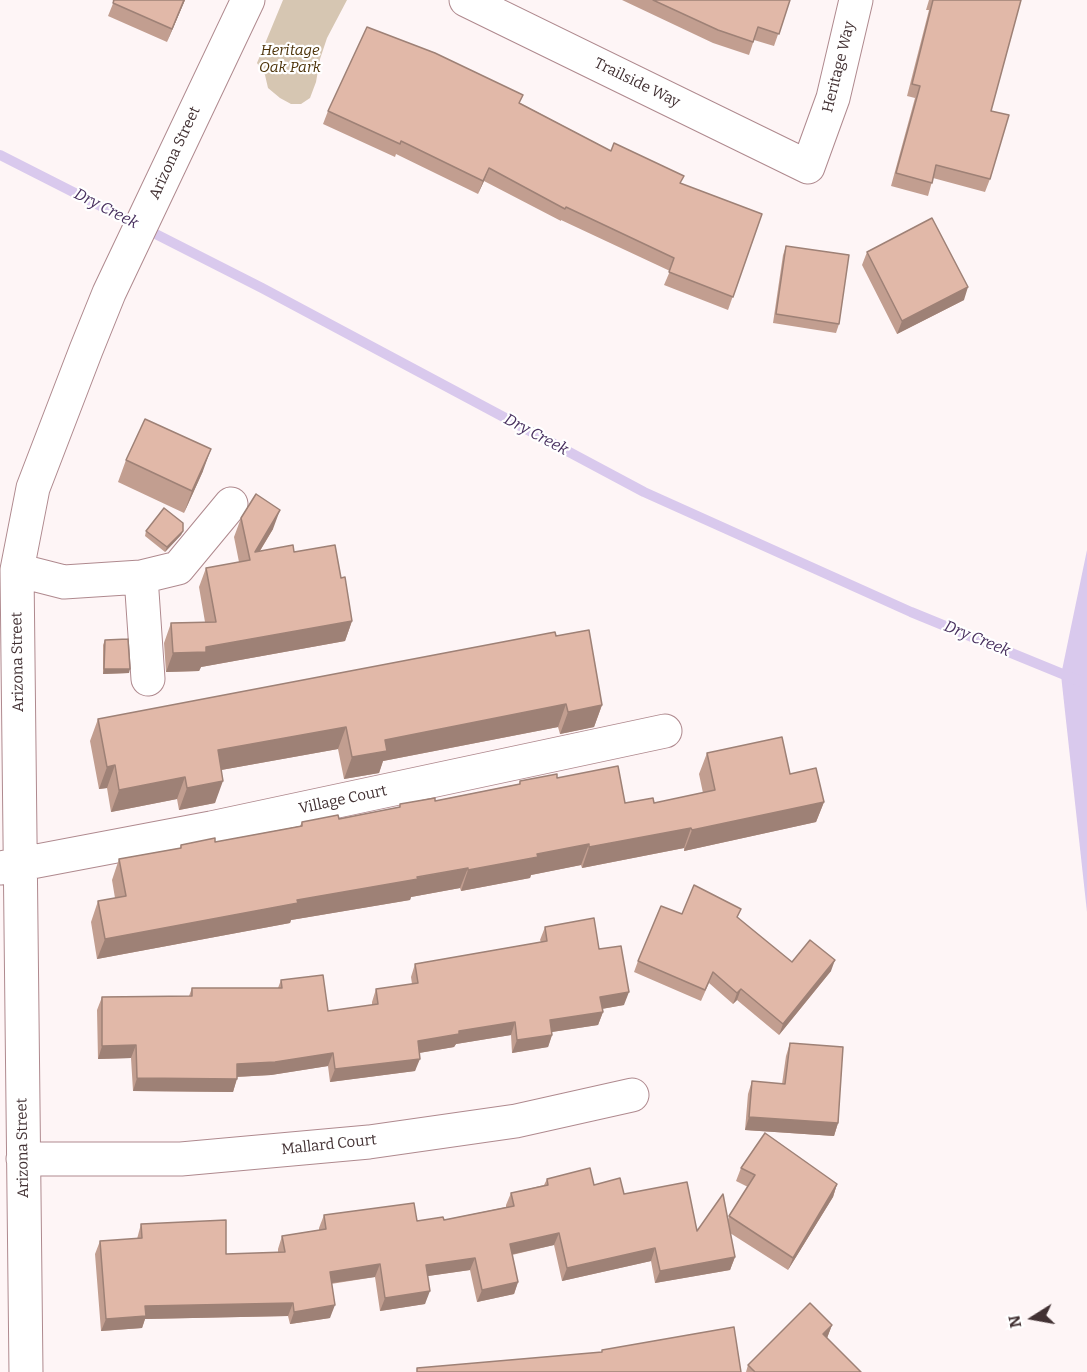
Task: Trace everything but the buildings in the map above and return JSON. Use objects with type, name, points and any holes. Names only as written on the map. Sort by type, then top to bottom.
[{"type":"street","name":"Arizona Street","points":[[26,1372],[23,1159],[10,865],[13,551],[60,412],[109,293],[248,0]]},
{"type":"street","name":"Trailside Way","points":[[466,0],[808,167]]},
{"type":"street","name":"Heritage Way","points":[[808,167],[833,98],[856,0]]},
{"type":"street","points":[[13,551],[64,582],[141,577],[178,568],[231,504]]},
{"type":"street","points":[[141,577],[148,680]]},
{"type":"street","name":"Village Court","points":[[10,865],[211,828],[665,731]]},
{"type":"street","name":"Mallard Court","points":[[23,1159],[181,1159],[369,1142],[516,1120],[632,1095]]},
{"type":"green space","name":"Heritage Oak Park","points":[[283,0],[347,0],[327,38],[310,98],[301,104],[291,104],[268,88],[265,75],[257,63]]},
{"type":"shaded area","points":[[1087,550],[1087,912],[1061,675]]},
{"type":"waterway","name":"Dry Creek","points":[[0,155],[262,288],[644,492],[911,612],[1087,684]]}]
